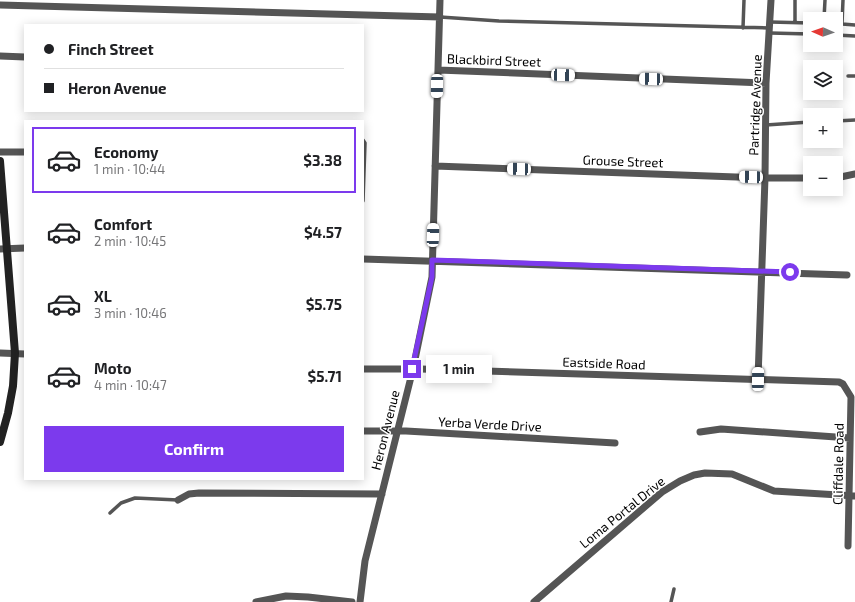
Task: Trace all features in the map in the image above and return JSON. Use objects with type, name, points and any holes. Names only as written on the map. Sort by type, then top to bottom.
[{"type":"street","name":"Heron Avenue","points":[[360,602],[365,561],[412,369],[432,277],[440,0]]},
{"type":"street","name":"Partridge Avenue","points":[[758,379],[765,178],[766,83],[771,0]]},
{"type":"street","points":[[0,5],[440,17]]},
{"type":"street","points":[[0,56],[24,57]]},
{"type":"street","name":"Blackbird Street","points":[[438,70],[766,83]]},
{"type":"street","points":[[0,152],[24,152]]},
{"type":"street","points":[[0,161],[4,249],[15,353],[13,386],[8,413],[0,442]]},
{"type":"street","name":"Grouse Street","points":[[435,166],[765,178],[803,178]]},
{"type":"street","points":[[843,177],[855,174]]},
{"type":"street","points":[[4,249],[24,248]]},
{"type":"street","points":[[364,259],[432,260],[847,275]]},
{"type":"street","points":[[0,353],[24,354]]},
{"type":"street","name":"Eastside Road","points":[[364,369],[412,369],[758,379],[838,382],[843,384]]},
{"type":"street","name":"Cliffdale Road","points":[[843,384],[851,397],[850,438],[852,496],[848,546]]},
{"type":"street","points":[[700,432],[721,429],[850,438]]},
{"type":"street","name":"Yerba Verde Drive","points":[[364,432],[397,432],[615,443]]},
{"type":"street","name":"Loma Portal Drive","points":[[534,602],[662,492],[680,481],[694,475],[705,473],[732,474],[774,491],[852,496]]},
{"type":"street","points":[[178,500],[188,494],[199,493],[382,494]]},
{"type":"street","points":[[256,602],[286,596],[352,602]]},
{"type":"lane","points":[[743,28],[744,0]]},
{"type":"lane","points":[[795,0],[795,22]]},
{"type":"lane","points":[[824,12],[825,0]]},
{"type":"lane","points":[[842,12],[843,0]]},
{"type":"lane","points":[[440,17],[499,21],[770,28],[803,33]]},
{"type":"lane","points":[[770,28],[795,22],[803,23]]},
{"type":"lane","points":[[843,24],[855,25]]},
{"type":"lane","points":[[843,35],[855,36]]},
{"type":"lane","points":[[848,76],[855,76]]},
{"type":"lane","points":[[843,121],[855,120]]},
{"type":"lane","points":[[766,125],[803,122]]},
{"type":"lane","points":[[364,142],[364,172]]},
{"type":"lane","points":[[110,513],[120,503],[135,498],[178,500]]},
{"type":"lane","points":[[671,602],[674,589]]},
{"type":"route","points":[[412,369],[432,277],[432,260],[790,272]]}]
